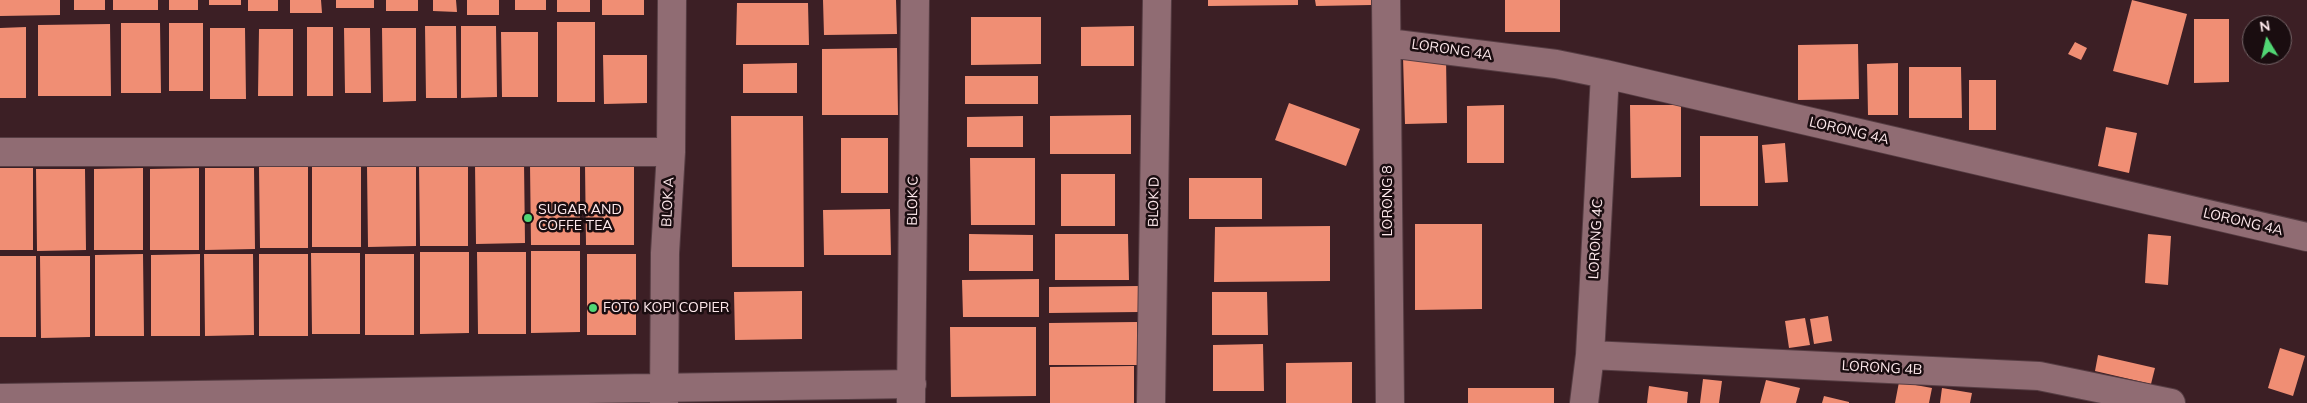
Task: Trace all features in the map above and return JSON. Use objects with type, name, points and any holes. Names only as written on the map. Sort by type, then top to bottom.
[{"type":"street","name":"BLOK A","points":[[664,395],[665,253],[671,152],[672,0]]},
{"type":"street","name":"BLOK C","points":[[912,393],[915,0]]},
{"type":"street","name":"BLOK D","points":[[1151,403],[1156,0]]},
{"type":"street","name":"LORONG 8","points":[[1386,0],[1388,43],[1390,403]]},
{"type":"street","name":"LORONG 4A","points":[[1388,43],[1556,64],[1605,74],[2307,237]]},
{"type":"street","name":"LORONG 4C","points":[[1584,403],[1590,355],[1605,74]]},
{"type":"street","points":[[0,152],[671,152]]},
{"type":"street","name":"LORONG 4B","points":[[1590,355],[2039,376],[2171,403]]},
{"type":"street","points":[[0,398],[912,393]]},
{"type":"building","points":[[0,0],[60,0],[60,15],[0,16]]},
{"type":"building","points":[[74,0],[105,0],[105,10],[74,10]]},
{"type":"building","points":[[113,0],[158,0],[158,10],[113,10]]},
{"type":"building","points":[[169,0],[198,0],[198,10],[169,10]]},
{"type":"building","points":[[209,0],[241,0],[241,5],[209,5]]},
{"type":"building","points":[[248,0],[278,0],[278,11],[248,11]]},
{"type":"building","points":[[290,0],[321,0],[322,13],[290,13]]},
{"type":"building","points":[[336,0],[374,0],[374,8],[336,8]]},
{"type":"building","points":[[386,0],[418,0],[418,11],[386,11]]},
{"type":"building","points":[[433,0],[456,0],[457,12],[433,11]]},
{"type":"building","points":[[467,0],[499,0],[499,15],[467,15]]},
{"type":"building","points":[[515,0],[546,0],[546,10],[515,10]]},
{"type":"building","points":[[557,0],[590,0],[590,12],[557,12]]},
{"type":"building","points":[[602,0],[644,0],[644,15],[602,15]]},
{"type":"building","points":[[823,0],[896,0],[897,34],[824,35]]},
{"type":"building","points":[[1208,0],[1298,0],[1298,5],[1208,6]]},
{"type":"building","points":[[1315,0],[1371,0],[1371,5],[1316,6]]},
{"type":"building","points":[[1505,0],[1560,0],[1560,32],[1505,32]]},
{"type":"building","points":[[2132,0],[2187,14],[2168,85],[2113,71]]},
{"type":"building","points":[[737,3],[808,3],[809,45],[736,45]]},
{"type":"building","points":[[971,17],[1041,17],[1041,64],[971,65]]},
{"type":"building","points":[[2194,19],[2229,19],[2229,82],[2194,83]]},
{"type":"building","points":[[557,22],[595,22],[595,102],[557,102]]},
{"type":"building","points":[[121,23],[160,23],[161,93],[121,93]]},
{"type":"building","points":[[169,23],[203,23],[203,91],[169,91]]},
{"type":"building","points":[[110,24],[111,96],[38,96],[38,25]]},
{"type":"building","points":[[425,26],[456,26],[457,98],[426,98]]},
{"type":"building","points":[[461,26],[496,26],[497,97],[461,98]]},
{"type":"building","points":[[1134,26],[1134,66],[1081,66],[1081,27]]},
{"type":"building","points":[[26,27],[26,98],[0,98],[0,28]]},
{"type":"building","points":[[307,27],[333,27],[333,96],[307,96]]},
{"type":"building","points":[[210,28],[245,28],[246,99],[210,99]]},
{"type":"building","points":[[344,28],[370,28],[371,93],[345,93]]},
{"type":"building","points":[[382,28],[416,28],[416,101],[383,102]]},
{"type":"building","points":[[259,29],[293,29],[293,96],[258,96]]},
{"type":"building","points":[[501,32],[538,32],[538,97],[502,97]]},
{"type":"building","points":[[2075,42],[2087,48],[2081,60],[2068,54]]},
{"type":"building","points":[[1858,44],[1859,99],[1798,100],[1798,45]]},
{"type":"building","points":[[897,48],[898,115],[822,115],[822,49]]},
{"type":"building","points":[[603,55],[647,55],[647,103],[604,104]]},
{"type":"building","points":[[1403,57],[1446,57],[1447,123],[1405,124]]},
{"type":"building","points":[[797,63],[797,93],[743,93],[743,64]]},
{"type":"building","points":[[1898,63],[1898,115],[1868,115],[1867,64]]},
{"type":"building","points":[[1909,67],[1961,67],[1962,118],[1909,118]]},
{"type":"building","points":[[965,76],[1038,76],[1038,104],[965,104]]},
{"type":"building","points":[[1969,80],[1996,80],[1996,130],[1969,130]]},
{"type":"building","points":[[1289,103],[1360,129],[1346,166],[1275,140]]},
{"type":"building","points":[[1504,105],[1504,163],[1467,163],[1467,106]]},
{"type":"building","points":[[1630,105],[1681,105],[1681,177],[1631,178]]},
{"type":"building","points":[[1131,115],[1131,154],[1050,154],[1050,116]]},
{"type":"building","points":[[731,116],[803,116],[804,267],[732,267]]},
{"type":"building","points":[[1023,116],[1023,147],[967,147],[967,117]]},
{"type":"building","points":[[2106,127],[2137,133],[2129,173],[2098,166]]},
{"type":"building","points":[[1700,136],[1758,136],[1758,206],[1700,206]]},
{"type":"building","points":[[841,138],[888,138],[888,193],[841,193]]},
{"type":"building","points":[[1785,143],[1788,182],[1765,183],[1762,145]]},
{"type":"building","points":[[970,158],[1035,158],[1035,225],[971,225]]},
{"type":"building","points":[[524,162],[525,243],[476,244],[475,163]]},
{"type":"building","points":[[580,163],[580,245],[531,245],[530,164]]},
{"type":"building","points":[[634,163],[634,245],[586,245],[585,164]]},
{"type":"building","points":[[419,164],[468,164],[468,246],[420,246]]},
{"type":"building","points":[[361,165],[361,247],[312,247],[312,166]]},
{"type":"building","points":[[416,165],[416,246],[368,247],[367,166]]},
{"type":"building","points":[[259,166],[308,166],[308,248],[260,248]]},
{"type":"building","points":[[0,168],[33,168],[33,250],[0,250]]},
{"type":"building","points":[[143,168],[143,250],[94,250],[94,169]]},
{"type":"building","points":[[199,168],[199,250],[150,250],[150,169]]},
{"type":"building","points":[[205,168],[254,168],[255,249],[205,250]]},
{"type":"building","points":[[36,169],[85,169],[86,250],[37,251]]},
{"type":"building","points":[[1061,174],[1115,174],[1115,226],[1061,226]]},
{"type":"building","points":[[1189,178],[1262,178],[1262,219],[1189,219]]},
{"type":"building","points":[[890,209],[891,255],[824,255],[823,210]]},
{"type":"building","points":[[1415,224],[1482,224],[1482,309],[1415,310]]},
{"type":"building","points":[[1330,226],[1330,281],[1214,282],[1215,227]]},
{"type":"building","points":[[969,234],[1033,235],[1033,271],[969,271]]},
{"type":"building","points":[[1055,234],[1128,234],[1129,280],[1055,280]]},
{"type":"building","points":[[2148,234],[2171,236],[2168,285],[2145,283]]},
{"type":"building","points":[[531,251],[580,251],[580,332],[531,333]]},
{"type":"building","points":[[420,252],[469,252],[469,333],[420,334]]},
{"type":"building","points":[[477,252],[526,252],[526,334],[478,334]]},
{"type":"building","points":[[311,253],[360,253],[360,334],[312,334]]},
{"type":"building","points":[[143,254],[144,336],[95,336],[95,255]]},
{"type":"building","points":[[200,254],[200,336],[151,336],[151,255]]},
{"type":"building","points":[[204,254],[253,254],[254,335],[205,336]]},
{"type":"building","points":[[259,254],[308,254],[308,336],[259,336]]},
{"type":"building","points":[[365,254],[414,254],[414,335],[365,335]]},
{"type":"building","points":[[587,254],[636,254],[636,335],[587,335]]},
{"type":"building","points":[[0,256],[36,256],[36,337],[0,337]]},
{"type":"building","points":[[40,256],[90,256],[90,337],[41,338]]},
{"type":"building","points":[[1039,279],[1039,317],[963,317],[962,280]]},
{"type":"building","points":[[1139,286],[1139,312],[1049,313],[1049,287]]},
{"type":"building","points":[[802,291],[802,339],[735,340],[734,292]]},
{"type":"building","points":[[1212,292],[1267,292],[1268,335],[1212,335]]},
{"type":"building","points":[[1828,316],[1832,341],[1814,344],[1810,319]]},
{"type":"building","points":[[1805,318],[1810,345],[1789,348],[1785,321]]},
{"type":"building","points":[[1137,322],[1137,365],[1049,365],[1049,323]]},
{"type":"building","points":[[950,327],[1036,327],[1036,396],[951,397]]},
{"type":"building","points":[[1263,344],[1264,391],[1213,391],[1213,345]]},
{"type":"building","points":[[2280,348],[2305,356],[2293,396],[2268,388]]},
{"type":"building","points":[[2098,355],[2155,368],[2151,384],[2095,371]]},
{"type":"building","points":[[1352,362],[1352,403],[1286,403],[1286,363]]},
{"type":"building","points":[[1134,366],[1134,403],[1050,403],[1050,367]]},
{"type":"building","points":[[1703,379],[1722,381],[1719,403],[1700,403]]},
{"type":"building","points":[[1766,380],[1800,388],[1796,403],[1760,403]]},
{"type":"building","points":[[1899,382],[1932,388],[1929,403],[1895,403]]},
{"type":"building","points":[[1649,386],[1688,392],[1687,403],[1647,403]]},
{"type":"building","points":[[1468,388],[1554,388],[1554,403],[1468,403]]},
{"type":"building","points":[[1942,388],[1972,393],[1970,403],[1940,403]]},
{"type":"building","points":[[1824,396],[1849,402],[1849,403],[1822,403]]},
{"type":"place","name":"SUGAR AND COFFE TEA","points":[[528,218]]},
{"type":"place","name":"FOTO KOPI COPIER","points":[[593,308]]}]
